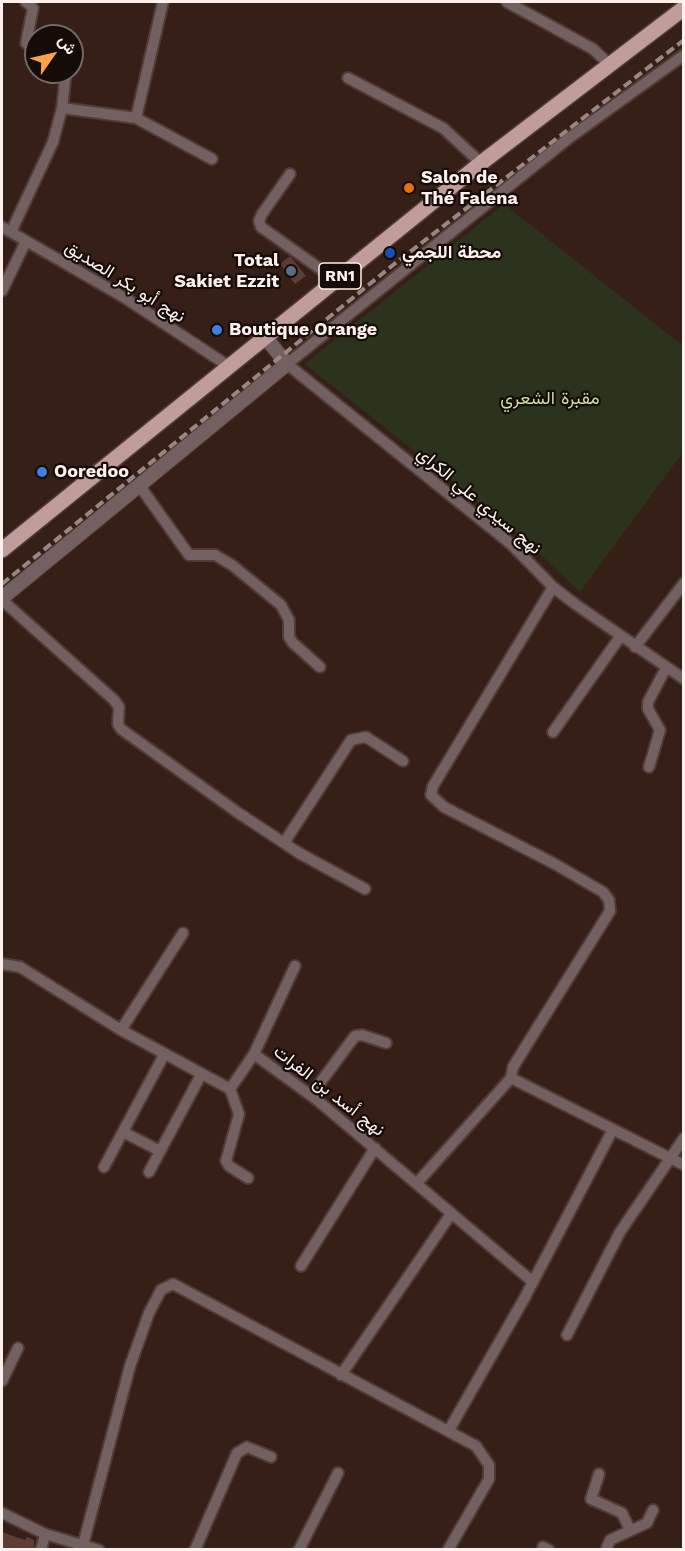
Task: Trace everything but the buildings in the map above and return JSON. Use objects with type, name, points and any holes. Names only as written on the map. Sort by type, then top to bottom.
[{"type":"main road","name":"RN1","points":[[2,550],[481,163],[684,8]]},
{"type":"street","points":[[26,2],[33,8],[30,24]]},
{"type":"street","points":[[136,118],[163,2]]},
{"type":"street","points":[[507,2],[593,49],[609,64]]},
{"type":"street","points":[[365,889],[284,843],[122,729],[118,724],[118,706],[114,700],[2,599],[287,364],[569,138],[684,55]]},
{"type":"street","points":[[348,78],[443,128],[481,163]]},
{"type":"street","points":[[6,230],[53,142],[63,108],[65,84]]},
{"type":"street","points":[[63,108],[136,118],[212,159]]},
{"type":"street","points":[[290,174],[259,221],[268,232],[336,280]]},
{"type":"street","name":"نهج أبو بكر الصديق","points":[[6,230],[134,303],[230,366]]},
{"type":"street","points":[[2,291],[26,241]]},
{"type":"street","points":[[266,338],[287,364]]},
{"type":"street","name":"نهج سيدي علي الكراي","points":[[287,364],[511,544],[553,587],[620,637],[684,679]]},
{"type":"street","points":[[139,486],[189,555],[214,555],[232,565],[281,605],[289,620],[289,637],[321,667]]},
{"type":"street","points":[[635,647],[684,583]]},
{"type":"street","points":[[417,1184],[511,1078],[513,1067],[608,916],[609,900],[603,892],[444,807],[432,797],[430,790],[553,587]]},
{"type":"street","points":[[553,732],[620,637]]},
{"type":"street","points":[[649,767],[660,730],[648,709],[648,702],[666,668]]},
{"type":"street","points":[[284,843],[351,740],[366,736],[403,761]]},
{"type":"street","points":[[121,1030],[183,933]]},
{"type":"street","points":[[2,964],[20,967],[164,1055],[230,1089],[238,1114],[226,1161],[229,1166],[248,1178]]},
{"type":"street","points":[[254,1054],[295,966]]},
{"type":"street","points":[[311,1095],[355,1036],[362,1035],[386,1043]]},
{"type":"street","name":"نهج أسد بن الفرات","points":[[230,1089],[254,1054],[311,1095],[533,1282]]},
{"type":"street","points":[[104,1167],[164,1055]]},
{"type":"street","points":[[149,1172],[201,1075]]},
{"type":"street","points":[[511,1078],[684,1166]]},
{"type":"street","points":[[449,1430],[533,1282],[612,1131]]},
{"type":"street","points":[[123,1132],[160,1151]]},
{"type":"street","points":[[567,1335],[620,1232],[684,1138]]},
{"type":"street","points":[[301,1266],[375,1148]]},
{"type":"street","points":[[341,1375],[451,1214]]},
{"type":"street","points":[[83,1545],[130,1366],[149,1313],[161,1290],[173,1284],[476,1446],[487,1460],[490,1470],[489,1479],[448,1550]]},
{"type":"street","points":[[2,1381],[18,1348]]},
{"type":"street","points":[[195,1550],[237,1453],[247,1448],[271,1457]]},
{"type":"street","points":[[299,1550],[339,1473]]},
{"type":"street","points":[[599,1474],[591,1498],[622,1513],[630,1530]]},
{"type":"street","points":[[606,1550],[610,1540],[647,1523],[653,1510]]},
{"type":"street","points":[[2,1513],[45,1534],[99,1550]]},
{"type":"street","points":[[41,1550],[45,1534]]},
{"type":"green space","name":"مقبرة الشعري","points":[[504,204],[683,346],[683,452],[580,592],[521,536],[305,364]]},
{"type":"railway","points":[[2,584],[393,265],[684,40]]},
{"type":"place","name":"Salon de Thé Falena","points":[[409,188]]},
{"type":"place","name":"محطة اللجمي","points":[[390,253]]},
{"type":"place","name":"Total Sakiet Ezzit","points":[[291,271]]},
{"type":"place","name":"Boutique Orange","points":[[217,330]]},
{"type":"place","name":"Ooredoo","points":[[42,472]]}]
